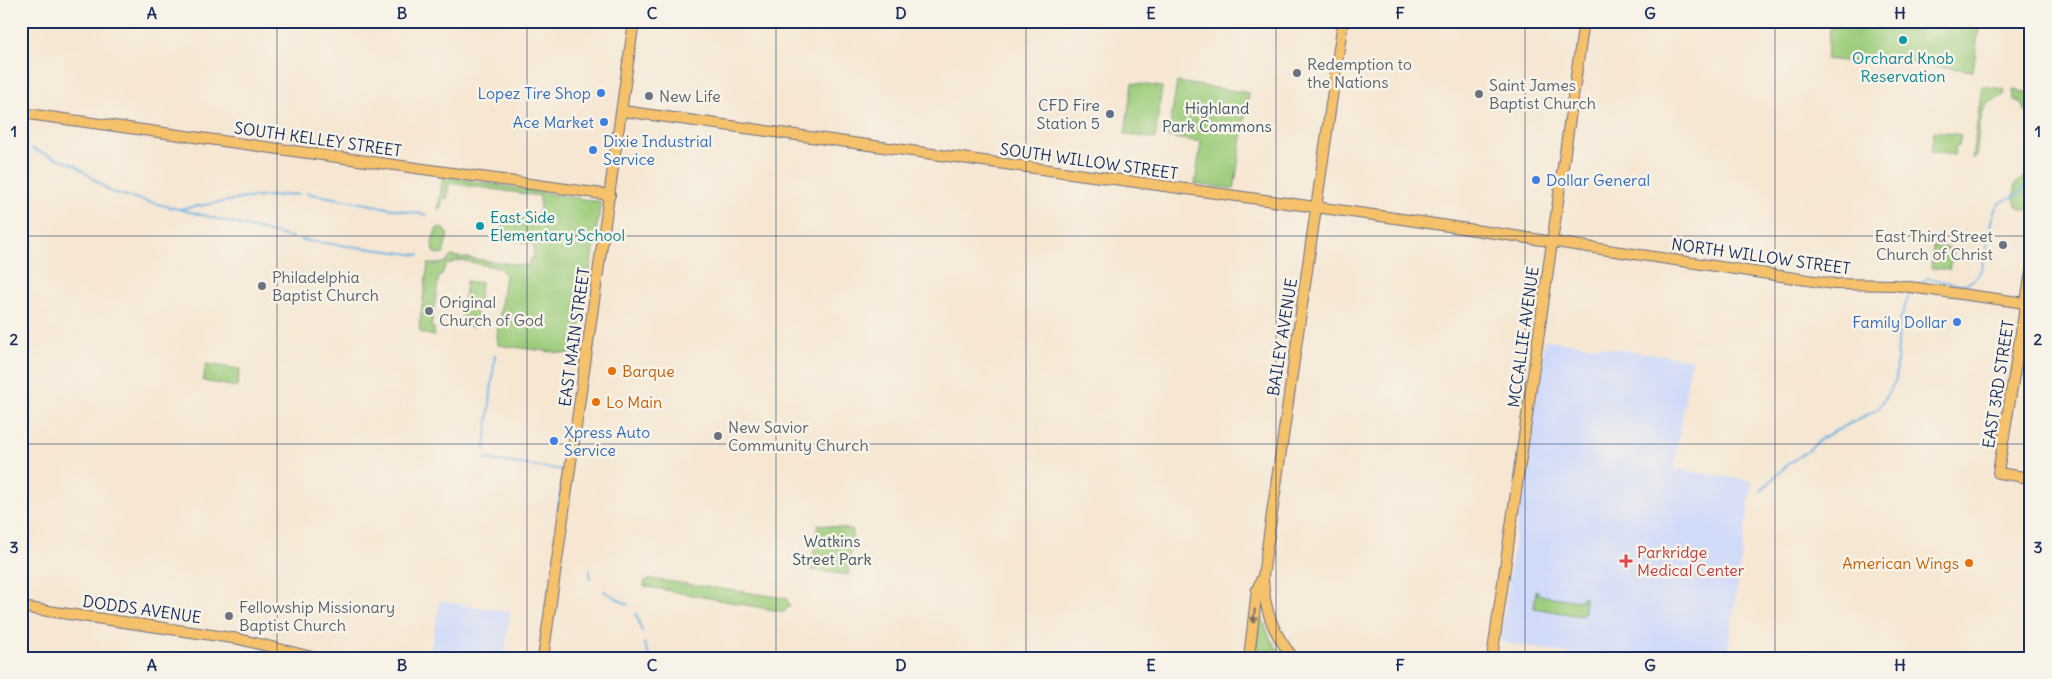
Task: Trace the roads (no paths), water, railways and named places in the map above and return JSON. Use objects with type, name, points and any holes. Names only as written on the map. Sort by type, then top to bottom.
[{"type":"main road","name":"EAST MAIN STREET","points":[[542,658],[623,111],[634,21]]},
{"type":"main road","name":"BAILEY AVENUE","points":[[1249,658],[1257,589],[1263,576],[1280,443],[1317,208],[1343,21]]},
{"type":"main road","name":"MCCALLIE AVENUE","points":[[1492,658],[1584,21]]},
{"type":"main road","name":"SOUTH WILLOW STREET","points":[[623,111],[1317,208],[1552,243]]},
{"type":"main road","name":"SOUTH KELLEY STREET","points":[[21,113],[610,195]]},
{"type":"main road","name":"NORTH WILLOW STREET","points":[[1552,243],[1834,284],[1895,285],[2026,303]]},
{"type":"main road","name":"EAST 3RD STREET","points":[[2031,271],[1998,473],[2031,478]]},
{"type":"main road","points":[[1263,576],[1264,595],[1270,616],[1282,641],[1294,658]]},
{"type":"main road","name":"DODDS AVENUE","points":[[21,607],[239,639],[316,658]]},
{"type":"waterway","points":[[32,149],[75,165],[111,192],[293,238]]},
{"type":"waterway","points":[[1919,284],[1928,278],[1958,284],[1970,282],[1978,275],[1983,265],[1993,214],[1999,204],[2020,193],[2023,189],[2028,178],[2031,155]]},
{"type":"waterway","points":[[307,193],[426,215]]},
{"type":"waterway","points":[[179,209],[247,198],[299,194]]},
{"type":"waterway","points":[[301,240],[419,255]]},
{"type":"waterway","points":[[1761,491],[1788,464],[1808,451],[1822,438],[1878,409],[1896,380],[1899,325],[1909,294],[1912,291]]},
{"type":"waterway","points":[[485,449],[495,355]]},
{"type":"waterway","points":[[484,459],[563,470],[557,517]]},
{"type":"waterway","points":[[590,570],[590,579]]},
{"type":"waterway","points":[[604,591],[628,605]]},
{"type":"waterway","points":[[636,614],[642,631]]},
{"type":"waterway","points":[[644,643],[650,658]]},
{"type":"place","name":"Orchard Knob Reservation","points":[[1903,40]]},
{"type":"place","name":"Redemption to the Nations","points":[[1297,73]]},
{"type":"place","name":"Lopez Tire Shop","points":[[601,93]]},
{"type":"place","name":"Saint James Baptist Church","points":[[1479,94]]},
{"type":"place","name":"New Life","points":[[649,96]]},
{"type":"place","name":"CFD Fire Station 5","points":[[1110,114]]},
{"type":"place","name":"Ace Market","points":[[604,122]]},
{"type":"place","name":"Dixie Industrial Service","points":[[593,150]]},
{"type":"place","name":"Dollar General","points":[[1536,180]]},
{"type":"place","name":"East Side Elementary School","points":[[480,226]]},
{"type":"place","name":"East Third Street Church of Christ","points":[[2003,245]]},
{"type":"place","name":"Philadelphia Baptist Church","points":[[262,286]]},
{"type":"place","name":"Original Church of God","points":[[429,311]]},
{"type":"place","name":"Family Dollar","points":[[1957,322]]},
{"type":"place","name":"Barque","points":[[612,371]]},
{"type":"place","name":"Lo Main","points":[[596,402]]},
{"type":"place","name":"New Savior Community Church","points":[[718,436]]},
{"type":"place","name":"Xpress Auto Service","points":[[554,441]]},
{"type":"place","name":"Parkridge Medical Center","points":[[1626,561]]},
{"type":"place","name":"American Wings","points":[[1969,563]]},
{"type":"place","name":"Fellowship Missionary Baptist Church","points":[[229,616]]},
{"type":"park label","name":"Highland Park Commons","points":[[1217,117]]},
{"type":"park label","name":"Watkins Street Park","points":[[832,550]]}]
